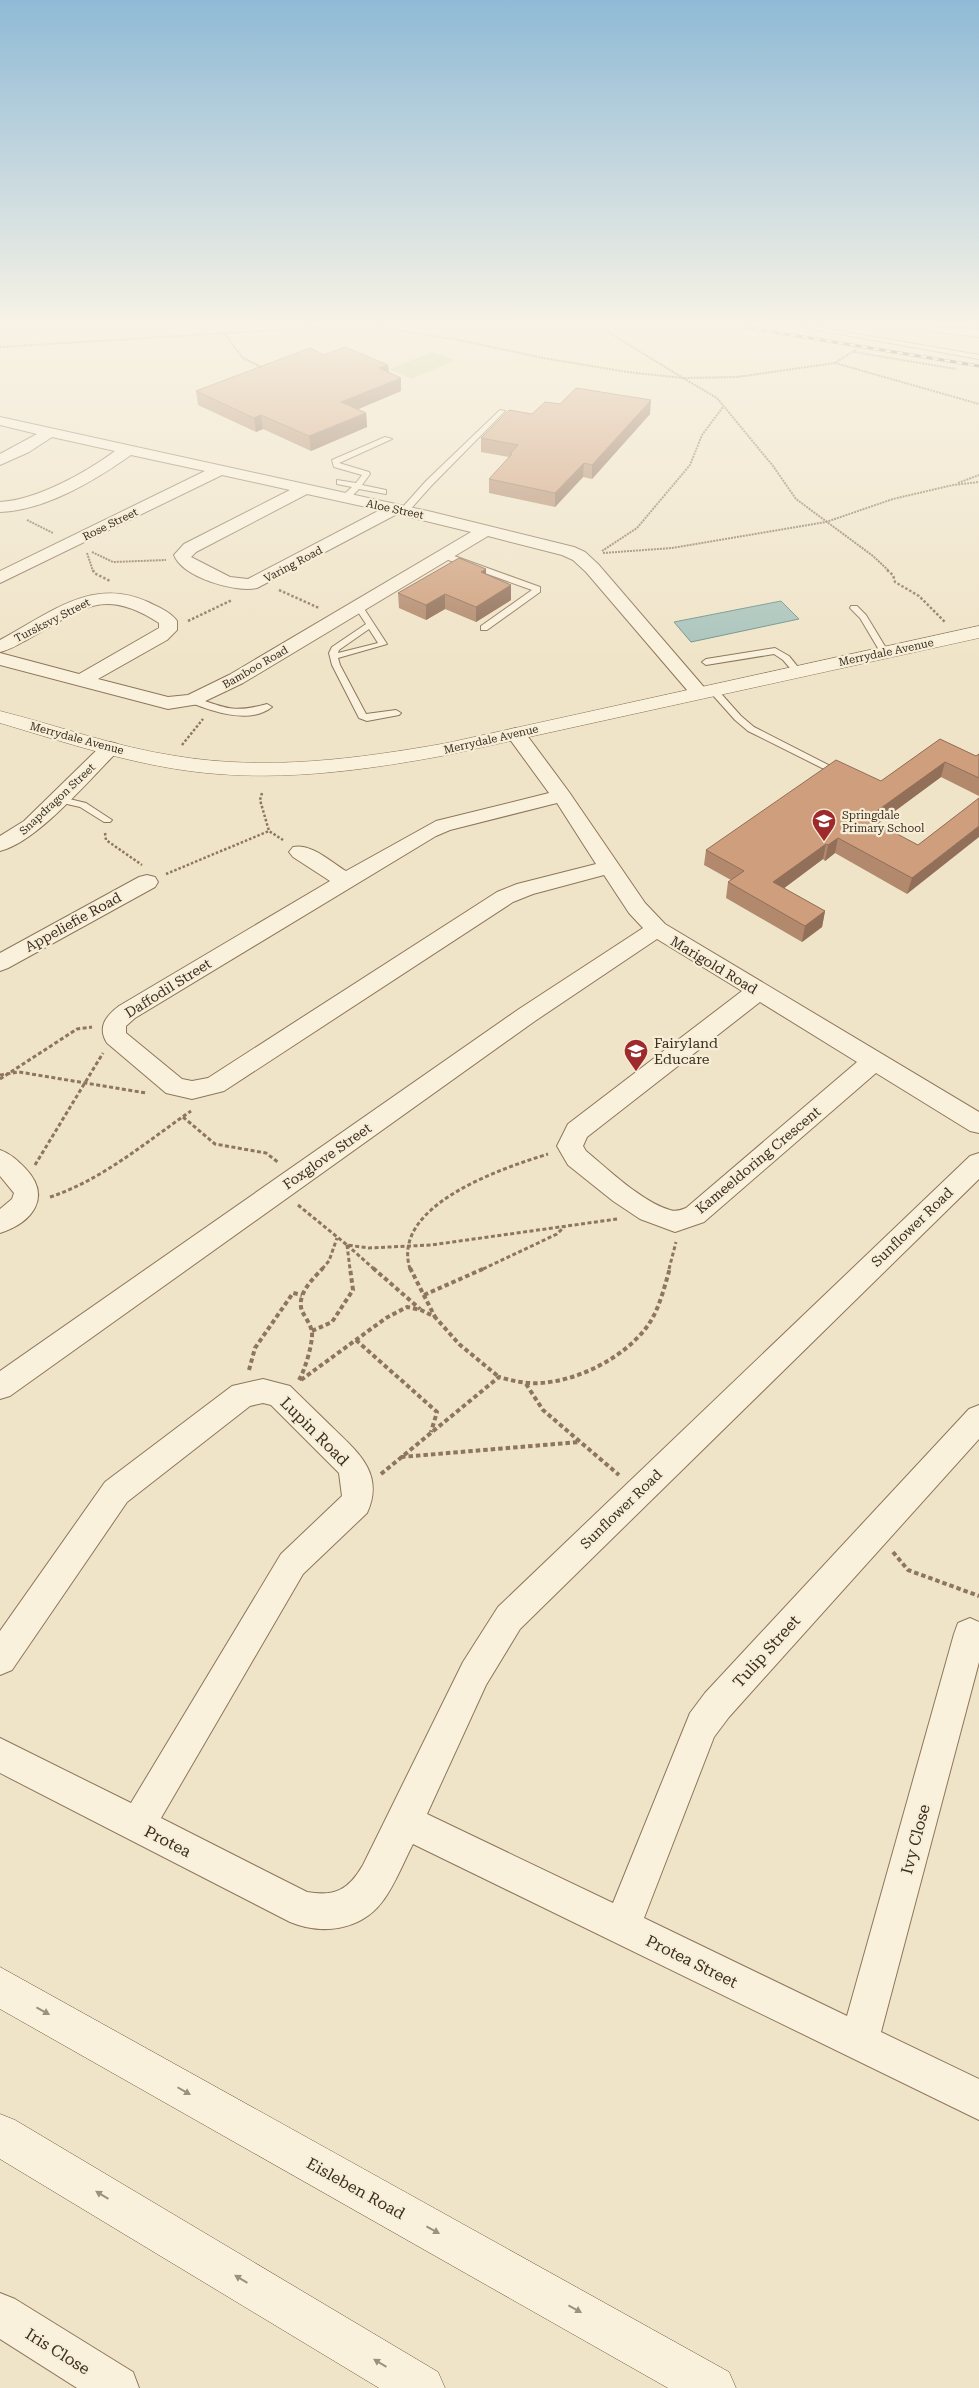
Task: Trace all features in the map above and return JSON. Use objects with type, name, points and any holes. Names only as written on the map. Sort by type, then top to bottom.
[{"type":"street","points":[[0,460],[24,449],[39,438]]},
{"type":"street","name":"Aloe Street","points":[[76,438],[559,547],[579,556],[707,692]]},
{"type":"street","points":[[0,507],[16,507],[32,500],[105,467],[127,450]]},
{"type":"street","name":"Rose Street","points":[[0,578],[220,470]]},
{"type":"street","points":[[182,556],[190,548],[305,489]]},
{"type":"street","name":"Varing Road","points":[[182,556],[184,560],[225,582],[234,585],[256,583],[399,510]]},
{"type":"street","name":"Bamboo Road","points":[[0,660],[168,703],[192,700],[236,679],[486,530]]},
{"type":"street","name":"Tursksvy Street","points":[[0,647],[86,601],[100,597],[118,597],[163,617],[168,621],[168,630]]},
{"type":"street","points":[[80,681],[168,630]]},
{"type":"street","name":"Merrydale Avenue","points":[[0,717],[110,748],[190,765],[232,769],[290,770],[348,766],[410,757],[979,632]]},
{"type":"street","name":"Marigold Road","points":[[516,734],[562,796],[637,908],[656,929],[979,1124]]},
{"type":"street","name":"Snapdragon Street","points":[[0,845],[31,825],[110,748]]},
{"type":"street","name":"Daffodil Street","points":[[118,1034],[127,1012],[429,831],[443,825],[562,796]]},
{"type":"street","points":[[300,852],[346,881]]},
{"type":"street","points":[[118,1034],[175,1087],[192,1090],[215,1085],[505,897],[525,889],[609,867]]},
{"type":"street","name":"Appeliefie Road","points":[[0,963],[147,882]]},
{"type":"street","name":"Foxglove Street","points":[[0,1387],[527,1015],[656,929]]},
{"type":"street","points":[[662,1217],[576,1158],[570,1146],[577,1131],[758,991]]},
{"type":"street","name":"Kameeldoring Crescent","points":[[662,1217],[695,1216],[874,1061]]},
{"type":"street","points":[[0,1160],[23,1189],[16,1213],[0,1223]]},
{"type":"street","name":"Sunflower Road","points":[[341,1909],[357,1901],[370,1888],[406,1822],[436,1751],[493,1639],[524,1601],[979,1163]]},
{"type":"street","name":"Lupin Road","points":[[138,1826],[292,1564],[356,1503],[358,1490],[356,1475],[350,1464],[280,1395],[262,1391],[242,1395]]},
{"type":"street","points":[[0,1659],[116,1492],[242,1395]]},
{"type":"street","name":"Tulip Street","points":[[622,1927],[692,1745],[702,1725],[717,1705],[979,1418]]},
{"type":"street","name":"Ivy Close","points":[[859,2042],[970,1634]]},
{"type":"street","name":"Protea","points":[[0,1755],[303,1909],[319,1913],[341,1909]]},
{"type":"street","name":"Protea Street","points":[[406,1822],[979,2100]]},
{"type":"street","name":"Eisleben Road","points":[[0,1987],[713,2388]]},
{"type":"street","points":[[0,2135],[422,2388]]},
{"type":"street","name":"Iris Close","points":[[0,2314],[117,2388]]},
{"type":"lane","points":[[399,510],[474,438]]},
{"type":"lane","points":[[345,498],[358,486],[366,474],[334,463],[388,439]]},
{"type":"lane","points":[[340,482],[383,492]]},
{"type":"lane","points":[[443,555],[537,589],[536,592],[484,628]]},
{"type":"lane","points":[[334,656],[383,644],[358,606]]},
{"type":"lane","points":[[854,608],[863,617],[885,653]]},
{"type":"lane","points":[[371,624],[340,645],[333,653],[362,716],[367,718],[396,713]]},
{"type":"lane","points":[[706,662],[775,651],[786,658],[798,672]]},
{"type":"lane","points":[[707,692],[751,729],[848,777]]},
{"type":"lane","points":[[192,700],[215,710],[238,714],[267,707]]},
{"type":"lane","points":[[57,799],[83,805],[107,820]]},
{"type":"path","points":[[701,438],[690,465],[638,528],[599,553],[672,548],[826,522],[892,499],[953,484],[979,474]]},
{"type":"path","points":[[750,438],[773,466],[796,499],[874,556],[894,575],[895,582],[902,588],[919,596],[946,623]]},
{"type":"path","points":[[953,484],[979,482]]},
{"type":"path","points":[[85,548],[113,562],[158,562],[182,556]]},
{"type":"path","points":[[168,630],[244,595],[256,583],[340,617]]},
{"type":"path","points":[[181,746],[203,718]]},
{"type":"path","points":[[262,793],[260,800],[269,831],[300,852]]},
{"type":"path","points":[[107,820],[106,840],[139,862],[146,869],[147,882],[269,831]]},
{"type":"path","points":[[0,1079],[77,1029],[118,1034]]},
{"type":"path","points":[[118,1034],[71,1103],[23,1189],[61,1195],[206,1102],[215,1085]]},
{"type":"path","points":[[0,1075],[19,1072],[157,1095],[175,1087]]},
{"type":"path","points":[[183,1117],[215,1144],[266,1153],[288,1184],[337,1238],[421,1310]]},
{"type":"path","points":[[347,1245],[369,1248],[394,1248],[407,1245],[431,1245],[565,1226],[662,1217],[677,1232],[662,1289],[648,1327],[637,1340],[618,1356],[558,1382],[526,1384],[498,1377],[459,1344],[435,1317],[406,1257],[407,1245],[408,1240],[421,1221],[457,1190],[497,1170],[570,1146]]},
{"type":"path","points":[[424,1295],[532,1247],[557,1234],[565,1226]]},
{"type":"path","points":[[337,1238],[329,1261],[308,1284],[302,1295],[301,1308],[312,1332],[304,1371],[298,1383],[386,1318],[407,1307],[421,1310],[435,1317]]},
{"type":"path","points":[[312,1332],[332,1322],[353,1290],[347,1245]]},
{"type":"path","points":[[242,1395],[255,1348],[293,1293],[302,1295]]},
{"type":"path","points":[[356,1340],[437,1412],[431,1433]]},
{"type":"path","points":[[356,1475],[381,1474],[498,1377]]},
{"type":"path","points":[[526,1384],[543,1410],[639,1491]]},
{"type":"path","points":[[401,1457],[580,1442]]},
{"type":"path","points":[[876,1531],[908,1570],[979,1596]]},
{"type":"water","points":[[781,601],[799,619],[691,642],[674,622]]},
{"type":"building","points":[[483,438],[616,438],[592,465],[584,463],[555,493],[489,479],[518,445]]},
{"type":"building","points":[[459,558],[486,569],[481,572],[511,585],[476,607],[445,594],[426,605],[398,593]]},
{"type":"building","points":[[940,739],[976,756],[979,754],[979,778],[945,762],[867,818],[918,845],[979,798],[979,826],[912,878],[838,838],[828,845],[826,844],[773,882],[825,911],[805,926],[728,882],[744,871],[706,850],[836,760],[881,781]]},
{"type":"place","name":"Springdale Primary School","points":[[824,842]]},
{"type":"place","name":"Fairyland Educare","points":[[636,1072]]}]
